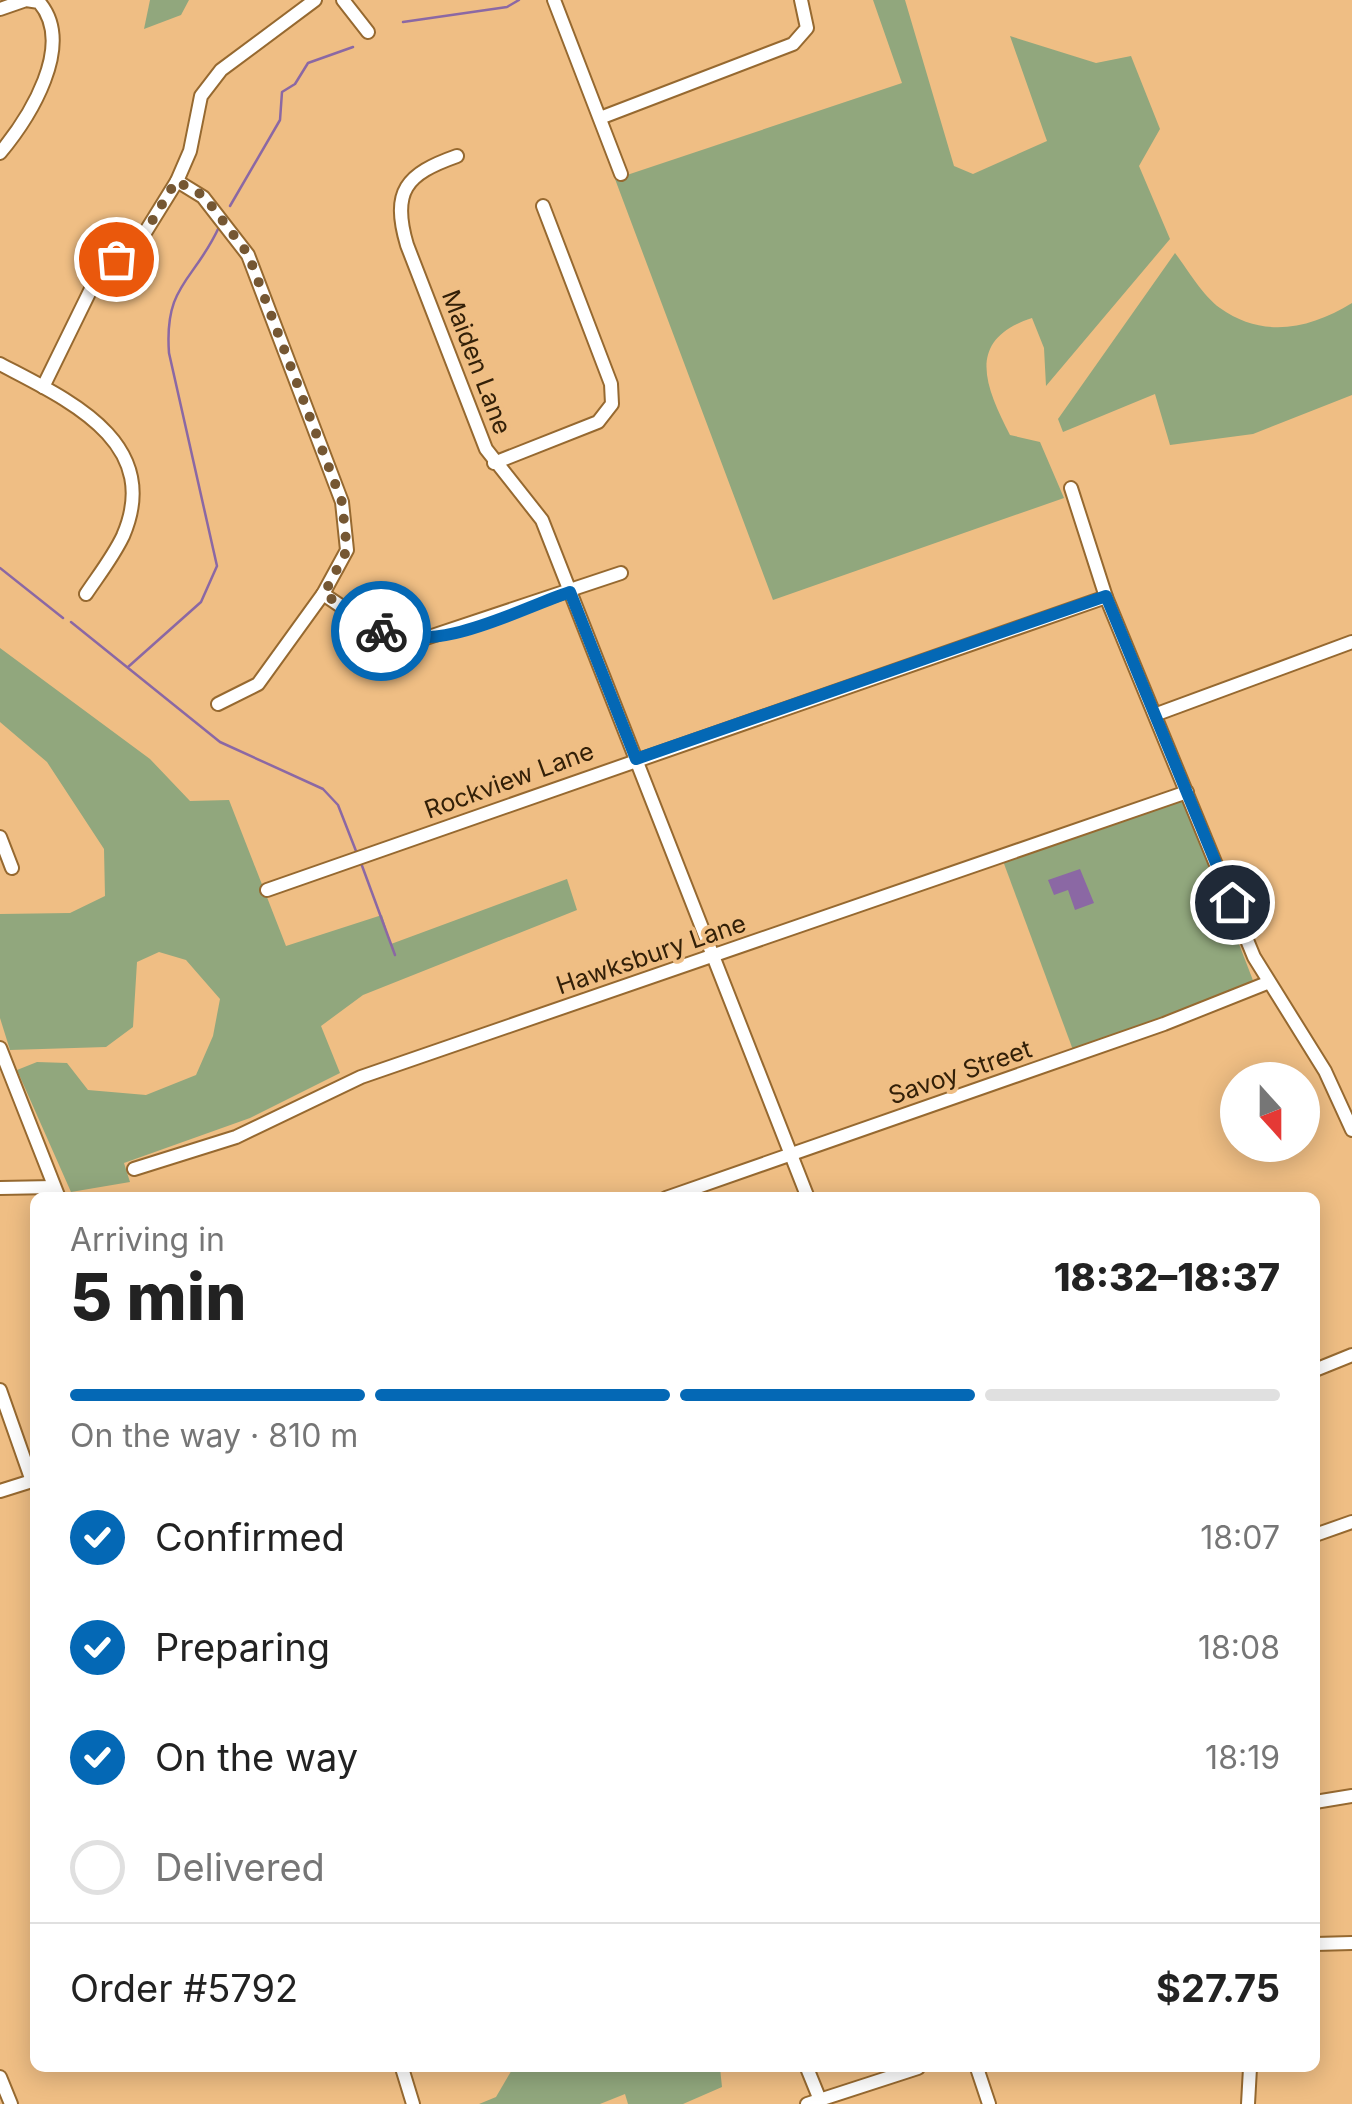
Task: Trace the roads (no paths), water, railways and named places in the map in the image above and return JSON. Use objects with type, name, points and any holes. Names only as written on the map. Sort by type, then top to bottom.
[{"type":"street","points":[[0,9],[26,0],[39,2],[46,12],[51,46],[32,110],[0,153]]},
{"type":"street","points":[[43,387],[91,289],[146,231],[176,181],[190,151],[201,96],[221,70],[315,0]]},
{"type":"street","points":[[343,0],[368,32]]},
{"type":"street","points":[[554,0],[622,174]]},
{"type":"street","points":[[600,118],[792,44],[808,28],[801,0]]},
{"type":"street","name":"Maiden Lane","points":[[457,156],[431,165],[412,179],[402,195],[400,221],[494,462],[542,520],[806,1192]]},
{"type":"street","points":[[176,181],[204,196],[248,254],[342,502],[347,550],[324,594],[258,684],[218,704]]},
{"type":"street","points":[[494,462],[590,426],[612,404],[611,384],[543,206]]},
{"type":"street","points":[[0,364],[104,428],[129,475],[130,506],[122,537],[86,594]]},
{"type":"street","points":[[1071,488],[1106,596],[1266,983],[1309,1042],[1352,1130]]},
{"type":"street","points":[[324,594],[376,629],[423,639],[621,573]]},
{"type":"street","name":"Rockview Lane","points":[[267,890],[1106,596]]},
{"type":"street","points":[[1157,714],[1352,642]]},
{"type":"street","name":"Hawksbury Lane","points":[[134,1169],[236,1137],[362,1077],[1188,792]]},
{"type":"street","points":[[0,836],[12,868]]},
{"type":"street","name":"Savoy Street","points":[[683,1192],[1149,1030],[1266,983]]},
{"type":"street","points":[[0,1048],[56,1192],[0,1189]]},
{"type":"street","points":[[1320,1368],[1352,1356]]},
{"type":"street","points":[[0,1390],[30,1469]]},
{"type":"street","points":[[0,1491],[30,1481]]},
{"type":"street","points":[[1320,1533],[1352,1522]]},
{"type":"street","points":[[1320,1801],[1352,1796]]},
{"type":"street","points":[[1320,1944],[1352,1943]]},
{"type":"street","points":[[403,2072],[413,2104]]},
{"type":"street","points":[[808,2072],[814,2102],[906,2072]]},
{"type":"street","points":[[979,2072],[989,2104]]},
{"type":"street","points":[[1248,2104],[1250,2072]]},
{"type":"street","points":[[0,2077],[11,2104]]},
{"type":"waterway","points":[[403,22],[507,7],[519,0]]},
{"type":"waterway","points":[[230,206],[280,120],[282,92],[295,84],[308,63],[353,47]]},
{"type":"waterway","points":[[128,667],[201,602],[217,566],[169,353],[169,330],[176,297],[219,227]]},
{"type":"waterway","points":[[0,568],[63,618]]},
{"type":"waterway","points":[[71,622],[220,742],[323,789],[338,805],[356,851]]},
{"type":"waterway","points":[[361,863],[395,955]]}]
